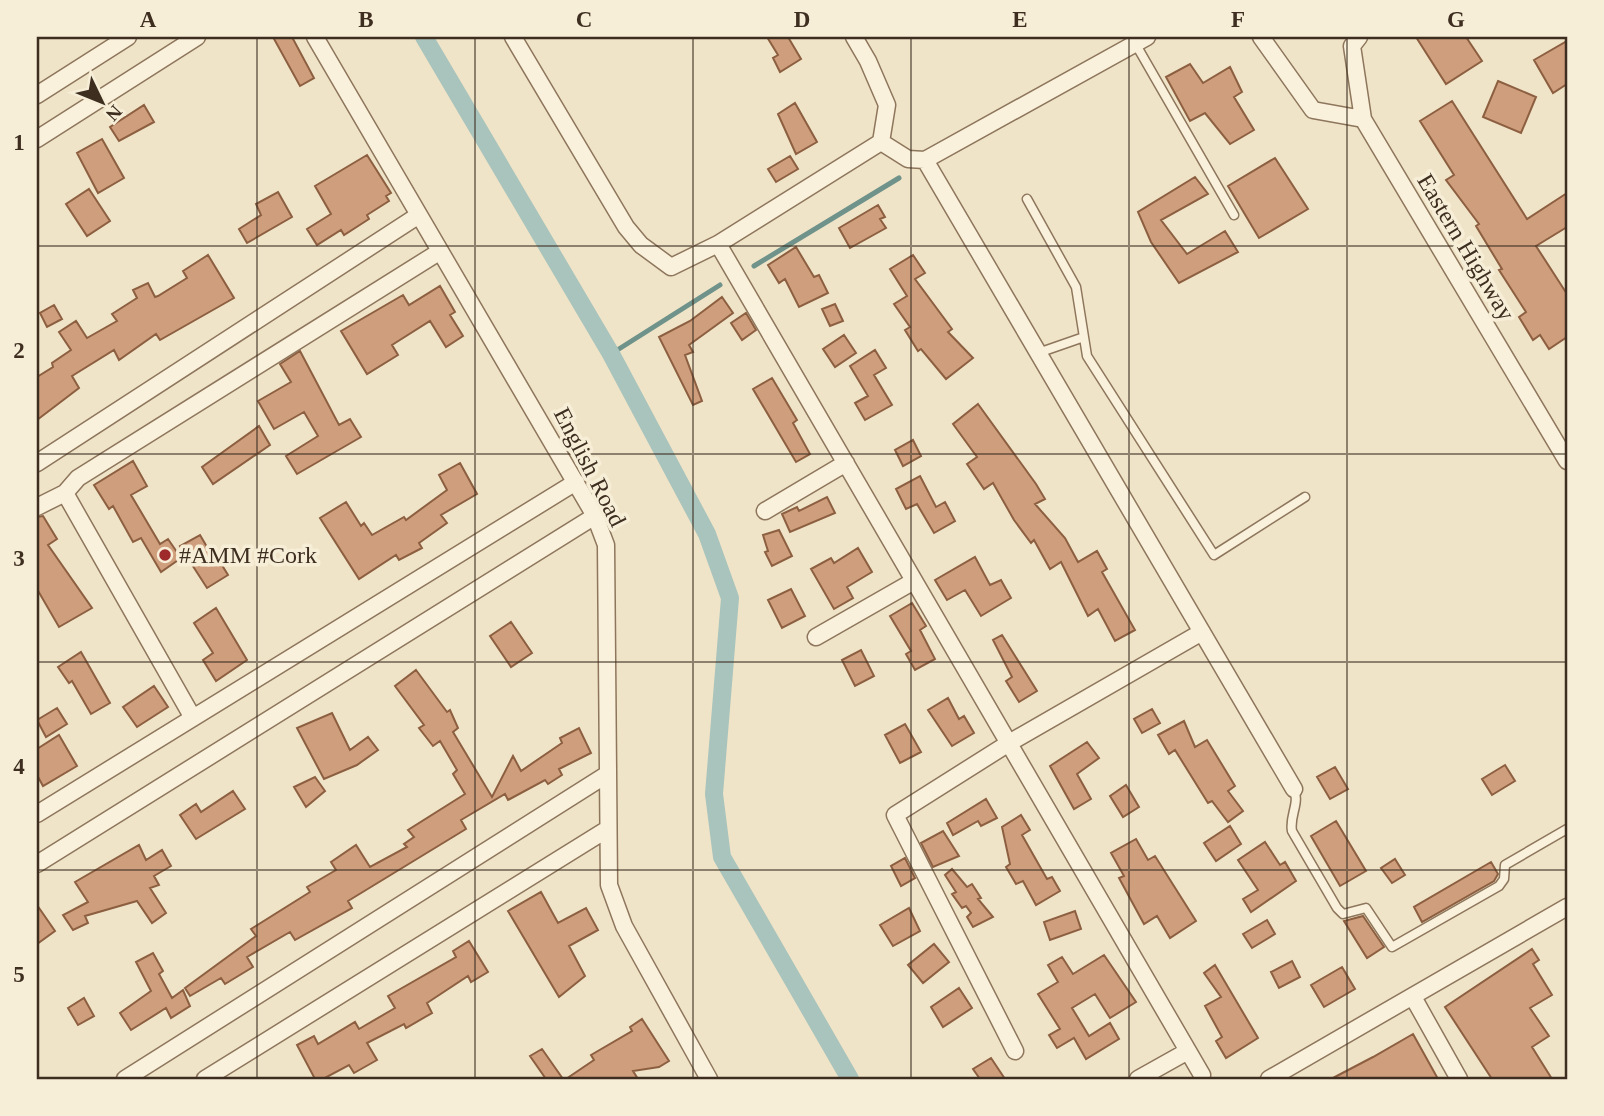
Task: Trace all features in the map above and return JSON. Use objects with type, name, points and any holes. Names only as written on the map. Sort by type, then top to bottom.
[{"type":"street","points":[[37,95],[128,37]]},
{"type":"street","points":[[37,139],[197,37]]},
{"type":"street","name":"English Road","points":[[315,37],[576,482],[595,516],[606,545],[606,830],[609,886],[624,926],[702,1077]]},
{"type":"street","points":[[513,37],[626,227],[658,260],[671,267],[718,243],[881,142],[887,106],[869,61],[854,37]]},
{"type":"street","points":[[1261,37],[1312,110],[1363,119]]},
{"type":"street","points":[[881,142],[908,159],[925,160],[1141,40]]},
{"type":"street","name":"Eastern Highway","points":[[1355,41],[1363,119],[1567,461]]},
{"type":"street","points":[[925,160],[1294,789]]},
{"type":"street","points":[[37,463],[419,215]]},
{"type":"street","points":[[718,243],[1202,1075]]},
{"type":"street","points":[[37,507],[65,493],[79,478],[439,251]]},
{"type":"street","points":[[765,511],[846,463]]},
{"type":"street","points":[[37,814],[576,482]]},
{"type":"street","points":[[65,493],[193,718]]},
{"type":"street","points":[[37,864],[595,516]]},
{"type":"street","points":[[816,637],[914,581]]},
{"type":"street","points":[[1016,1051],[895,815],[1009,743],[1202,632]]},
{"type":"street","points":[[125,1079],[606,775]]},
{"type":"street","points":[[205,1079],[606,830]]},
{"type":"street","points":[[1269,1079],[1567,907]]},
{"type":"street","points":[[1413,997],[1459,1079]]},
{"type":"street","points":[[1138,1079],[1188,1051]]},
{"type":"lane","points":[[1141,40],[1234,215]]},
{"type":"lane","points":[[1027,199],[1076,287],[1087,356],[1214,555],[1305,497]]},
{"type":"lane","points":[[1038,353],[1084,337]]},
{"type":"lane","points":[[1294,789],[1297,797],[1291,819],[1292,831],[1337,908],[1345,914],[1366,908],[1392,947],[1499,886],[1504,879],[1505,865],[1567,829]]},
{"type":"building","points":[[273,37],[292,37],[314,78],[300,86]]},
{"type":"building","points":[[767,37],[788,37],[801,59],[780,72],[773,58],[778,55]]},
{"type":"building","points":[[1416,37],[1466,37],[1482,61],[1446,84]]},
{"type":"building","points":[[1567,41],[1567,84],[1553,93],[1534,60]]},
{"type":"building","points":[[1190,64],[1203,83],[1230,67],[1242,92],[1234,97],[1254,130],[1230,144],[1205,113],[1190,121],[1166,77]]},
{"type":"building","points":[[1498,81],[1536,97],[1521,133],[1483,117]]},
{"type":"building","points":[[1452,101],[1527,219],[1567,193],[1567,227],[1536,246],[1567,294],[1567,337],[1549,349],[1540,335],[1533,340],[1519,317],[1526,312],[1499,270],[1502,269],[1476,226],[1479,224],[1446,180],[1454,175],[1420,121]]},
{"type":"building","points":[[795,103],[817,142],[796,154],[778,114]]},
{"type":"building","points":[[144,105],[154,122],[119,141],[110,127]]},
{"type":"building","points":[[102,139],[124,178],[98,193],[77,153]]},
{"type":"building","points":[[367,155],[391,193],[386,196],[389,201],[367,215],[369,219],[344,235],[341,230],[317,245],[307,229],[331,214],[315,186]]},
{"type":"building","points":[[790,156],[798,169],[776,182],[768,169]]},
{"type":"building","points":[[1275,158],[1308,209],[1259,238],[1228,186]]},
{"type":"building","points":[[1195,177],[1208,194],[1161,220],[1187,254],[1225,231],[1238,252],[1179,283],[1151,242],[1138,212]]},
{"type":"building","points":[[89,189],[110,221],[87,236],[66,204]]},
{"type":"building","points":[[278,192],[292,217],[247,243],[239,229],[261,215],[256,204]]},
{"type":"building","points":[[878,205],[885,217],[880,219],[886,228],[850,248],[839,228]]},
{"type":"building","points":[[796,247],[814,277],[819,275],[828,293],[799,307],[785,279],[779,283],[768,265]]},
{"type":"building","points":[[208,255],[234,298],[160,340],[156,334],[119,360],[114,350],[72,376],[79,388],[37,420],[37,377],[53,367],[52,363],[71,350],[59,332],[76,321],[87,338],[117,321],[112,314],[137,298],[133,290],[148,283],[155,297],[158,296],[187,278],[183,271]]},
{"type":"building","points":[[913,255],[925,273],[915,279],[952,329],[948,332],[973,358],[946,379],[921,349],[918,351],[905,330],[910,327],[894,304],[907,296],[890,269]]},
{"type":"building","points":[[440,286],[455,312],[450,315],[463,336],[446,347],[430,321],[392,345],[398,355],[367,374],[341,331],[403,295],[409,305]]},
{"type":"building","points":[[722,297],[733,313],[689,345],[693,352],[685,355],[702,401],[693,405],[659,337],[690,321]]},
{"type":"building","points":[[835,304],[843,321],[830,326],[822,309]]},
{"type":"building","points":[[54,305],[62,319],[47,327],[40,313]]},
{"type":"building","points":[[746,313],[756,330],[742,340],[731,323]]},
{"type":"building","points":[[844,335],[856,353],[835,367],[823,349]]},
{"type":"building","points":[[875,350],[886,368],[874,375],[892,405],[865,420],[855,403],[868,396],[850,366]]},
{"type":"building","points":[[300,351],[339,425],[350,419],[361,437],[297,474],[286,456],[318,436],[304,412],[274,429],[258,401],[291,382],[280,364]]},
{"type":"building","points":[[772,378],[797,420],[793,423],[810,454],[796,462],[753,389]]},
{"type":"building","points":[[978,404],[1036,484],[1045,499],[1035,504],[1065,538],[1078,562],[1097,551],[1107,569],[1102,572],[1135,630],[1115,641],[1098,609],[1088,616],[1061,562],[1050,569],[1034,540],[1031,543],[1014,520],[993,483],[984,489],[967,464],[977,457],[953,424]]},
{"type":"building","points":[[259,426],[270,445],[213,484],[202,467]]},
{"type":"building","points":[[913,440],[921,456],[903,466],[895,450]]},
{"type":"building","points":[[133,461],[147,486],[131,495],[160,544],[168,539],[181,558],[161,572],[141,538],[133,542],[113,506],[109,509],[94,485]]},
{"type":"building","points":[[460,463],[477,494],[441,515],[447,523],[419,543],[422,548],[399,560],[396,555],[359,579],[320,518],[346,502],[361,526],[364,523],[372,535],[404,517],[406,520],[447,490],[439,475]]},
{"type":"building","points":[[920,476],[936,507],[945,502],[955,521],[934,533],[917,504],[906,509],[896,489]]},
{"type":"building","points":[[827,497],[835,513],[790,532],[782,514],[797,507],[799,511]]},
{"type":"building","points":[[43,516],[57,539],[48,545],[92,608],[59,627],[37,589],[37,517]]},
{"type":"building","points":[[779,530],[792,556],[772,566],[765,552],[768,551],[763,535]]},
{"type":"building","points":[[200,535],[217,564],[220,562],[228,575],[207,588],[180,546]]},
{"type":"building","points":[[858,548],[872,572],[847,587],[853,598],[834,609],[811,569],[831,558],[834,563]]},
{"type":"building","points":[[975,557],[990,585],[1001,580],[1011,598],[981,616],[965,590],[947,600],[935,580]]},
{"type":"building","points":[[791,589],[805,616],[782,628],[768,600]]},
{"type":"building","points":[[912,603],[926,626],[920,630],[935,659],[915,670],[906,654],[911,651],[890,616]]},
{"type":"building","points":[[216,608],[247,660],[216,681],[203,660],[213,653],[194,623]]},
{"type":"building","points":[[511,622],[532,653],[511,667],[490,636]]},
{"type":"building","points":[[1002,635],[1037,691],[1019,702],[1006,681],[1012,677],[993,640]]},
{"type":"building","points":[[861,650],[874,676],[855,686],[842,660]]},
{"type":"building","points":[[81,652],[110,703],[91,714],[72,681],[69,683],[58,667]]},
{"type":"building","points":[[416,670],[447,712],[450,710],[458,728],[453,732],[492,797],[513,756],[521,771],[562,743],[560,738],[579,728],[591,753],[559,769],[562,775],[548,784],[545,780],[508,800],[505,794],[461,820],[466,829],[348,901],[352,908],[295,940],[290,932],[247,957],[253,967],[225,984],[221,978],[190,996],[185,988],[256,936],[251,929],[310,892],[307,887],[336,870],[331,862],[356,845],[370,867],[407,847],[404,844],[414,837],[408,830],[465,794],[453,774],[457,770],[440,741],[433,746],[419,728],[424,725],[395,686]]},
{"type":"building","points":[[154,686],[168,707],[137,727],[123,707]]},
{"type":"building","points":[[948,698],[959,719],[964,716],[974,733],[952,746],[928,710]]},
{"type":"building","points":[[57,708],[67,724],[46,737],[37,720]]},
{"type":"building","points":[[1152,709],[1160,723],[1142,733],[1134,719]]},
{"type":"building","points":[[332,713],[350,750],[368,737],[378,750],[357,765],[324,779],[297,728]]},
{"type":"building","points":[[1184,721],[1195,747],[1207,740],[1235,786],[1228,791],[1243,811],[1228,822],[1212,801],[1208,803],[1175,750],[1169,754],[1158,735]]},
{"type":"building","points":[[905,724],[921,752],[900,763],[885,735]]},
{"type":"building","points":[[59,735],[77,766],[43,786],[37,775],[37,749]]},
{"type":"building","points":[[1087,742],[1099,758],[1077,774],[1091,799],[1074,809],[1050,766]]},
{"type":"building","points":[[1505,765],[1515,781],[1492,795],[1482,779]]},
{"type":"building","points":[[1335,767],[1348,789],[1330,799],[1317,777]]},
{"type":"building","points":[[315,777],[325,791],[306,807],[294,787]]},
{"type":"building","points":[[1126,785],[1139,807],[1123,817],[1110,796]]},
{"type":"building","points":[[233,791],[245,809],[196,839],[180,815],[196,804],[201,812]]},
{"type":"building","points":[[986,799],[997,818],[981,826],[978,821],[953,835],[947,823]]},
{"type":"building","points":[[1021,815],[1030,830],[1022,835],[1047,879],[1052,877],[1060,891],[1036,905],[1023,881],[1016,884],[1006,867],[1010,864],[1002,827]]},
{"type":"building","points":[[1336,821],[1366,871],[1340,886],[1311,836]]},
{"type":"building","points":[[1230,826],[1241,844],[1216,861],[1204,843]]},
{"type":"building","points":[[943,831],[959,856],[933,867],[921,843]]},
{"type":"building","points":[[1136,839],[1148,860],[1155,856],[1196,921],[1170,938],[1157,916],[1144,924],[1119,878],[1124,876],[1111,853]]},
{"type":"building","points":[[1265,842],[1280,865],[1285,862],[1296,881],[1251,912],[1243,899],[1258,890],[1238,860]]},
{"type":"building","points":[[139,845],[146,860],[162,850],[171,866],[154,876],[159,885],[150,888],[166,913],[152,923],[137,901],[85,916],[88,923],[73,930],[63,915],[88,902],[75,882]]},
{"type":"building","points":[[905,858],[915,878],[901,886],[891,866]]},
{"type":"building","points":[[1395,859],[1405,875],[1392,883],[1381,868]]},
{"type":"building","points":[[1491,862],[1498,874],[1494,881],[1422,922],[1414,907]]},
{"type":"building","points":[[952,869],[967,887],[972,884],[981,898],[978,899],[993,917],[973,927],[967,917],[971,913],[966,906],[962,908],[952,894],[956,892],[945,875]]},
{"type":"building","points":[[541,892],[558,923],[586,908],[598,930],[569,946],[585,976],[559,997],[508,911]]},
{"type":"building","points":[[37,905],[55,931],[37,944]]},
{"type":"building","points":[[909,908],[920,931],[893,946],[880,925]]},
{"type":"building","points":[[1075,911],[1081,929],[1050,940],[1044,922]]},
{"type":"building","points":[[1363,916],[1384,947],[1367,958],[1344,921]]},
{"type":"building","points":[[1267,920],[1275,934],[1252,948],[1243,934]]},
{"type":"building","points":[[469,941],[488,972],[471,982],[468,976],[427,1003],[432,1013],[406,1028],[404,1024],[367,1043],[377,1060],[354,1073],[349,1065],[323,1079],[315,1079],[297,1045],[314,1036],[318,1044],[355,1022],[359,1029],[395,1008],[388,996],[456,957],[453,951]]},
{"type":"building","points":[[934,944],[949,962],[923,983],[908,965]]},
{"type":"building","points":[[1532,949],[1539,960],[1533,964],[1552,995],[1530,1008],[1549,1036],[1532,1047],[1552,1079],[1492,1079],[1445,1007]]},
{"type":"building","points":[[153,953],[163,971],[159,974],[172,998],[183,990],[190,1006],[171,1018],[166,1008],[131,1030],[120,1013],[151,991],[136,962]]},
{"type":"building","points":[[1104,955],[1136,1002],[1110,1018],[1095,994],[1072,1008],[1089,1036],[1110,1023],[1119,1039],[1086,1059],[1074,1038],[1057,1048],[1049,1035],[1060,1029],[1038,994],[1058,982],[1048,965],[1062,957],[1073,974]]},
{"type":"building","points":[[1292,961],[1300,977],[1279,988],[1271,972]]},
{"type":"building","points":[[1215,965],[1258,1038],[1226,1058],[1216,1041],[1222,1037],[1205,1006],[1221,997],[1204,973]]},
{"type":"building","points":[[1342,967],[1355,989],[1324,1007],[1311,985]]},
{"type":"building","points":[[959,988],[972,1008],[943,1027],[931,1007]]},
{"type":"building","points":[[84,998],[94,1016],[78,1025],[68,1008]]},
{"type":"building","points":[[642,1019],[669,1061],[659,1067],[633,1071],[638,1079],[566,1079],[594,1060],[591,1055],[632,1031],[630,1027]]},
{"type":"building","points":[[1413,1034],[1438,1079],[1331,1079],[1373,1057]]},
{"type":"building","points":[[542,1049],[563,1079],[546,1079],[530,1056]]},
{"type":"building","points":[[991,1058],[1005,1079],[980,1079],[973,1069]]},
{"type":"waterway","points":[[424,37],[611,354],[707,534],[730,598],[714,794],[722,857],[850,1079]]},
{"type":"waterway","points":[[754,266],[899,178]]},
{"type":"waterway","points":[[611,354],[720,285]]},
{"type":"place","name":"#AMM #Cork","points":[[165,555]]}]
